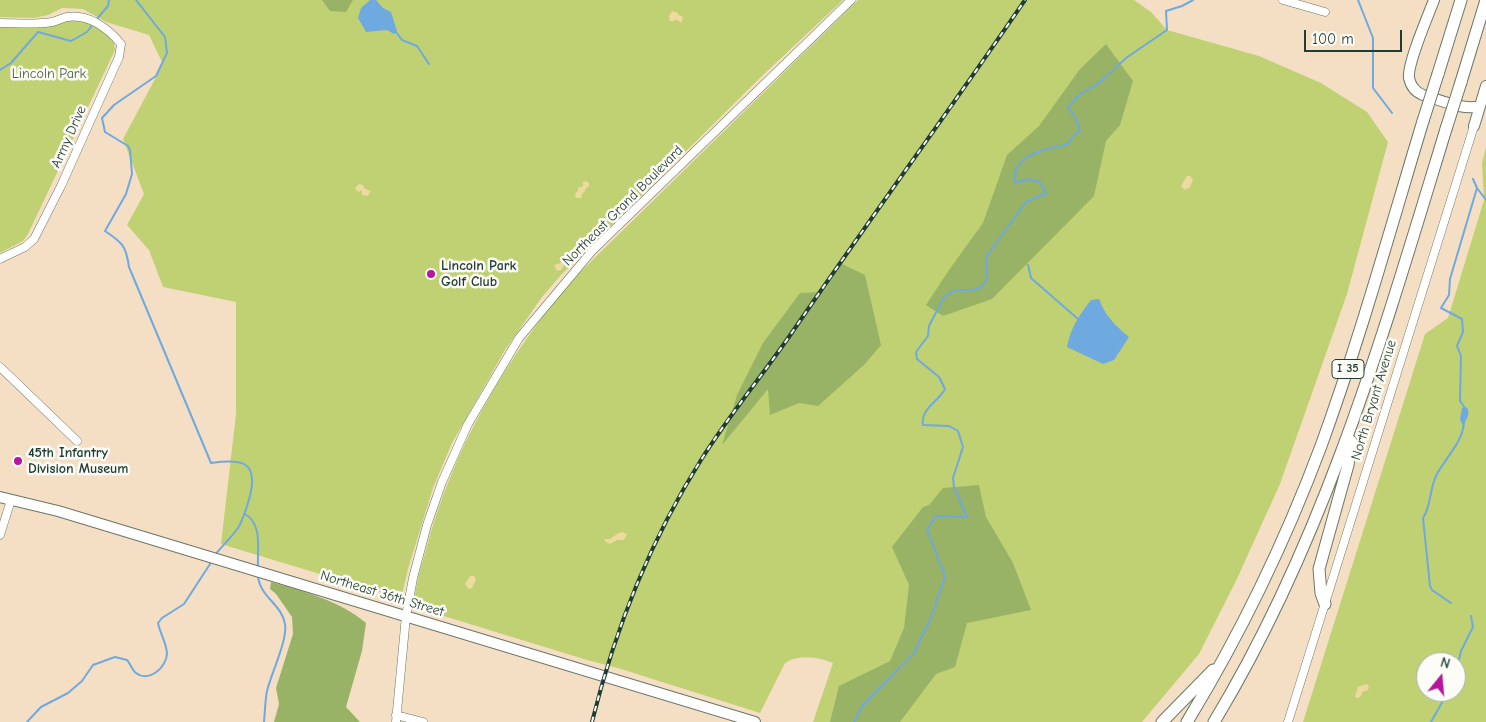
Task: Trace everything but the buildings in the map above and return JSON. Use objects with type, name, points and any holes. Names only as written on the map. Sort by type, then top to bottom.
[{"type":"highway","name":"I 35","points":[[1187,722],[1224,658],[1273,560],[1320,447],[1354,348],[1461,0]]},
{"type":"highway","name":"I 35","points":[[1214,722],[1245,668],[1295,567],[1326,494],[1354,419],[1486,0]]},
{"type":"highway","points":[[1325,604],[1320,588],[1319,569],[1348,465],[1354,419]]},
{"type":"highway","points":[[1162,722],[1224,658]]},
{"type":"main road","points":[[1434,0],[1411,64],[1409,72],[1410,81],[1414,90],[1418,93],[1461,106],[1474,108],[1480,106]]},
{"type":"main road","name":"North Bryant Avenue","points":[[1474,126],[1486,86]]},
{"type":"main road","points":[[1461,106],[1472,120],[1474,126]]},
{"type":"main road","name":"Northeast 36th Street","points":[[3,498],[58,511],[755,722]]},
{"type":"street","name":"Northeast Grand Boulevard","points":[[396,718],[406,616],[413,578],[427,525],[442,482],[469,422],[518,338],[592,250],[851,0]]},
{"type":"street","points":[[1283,0],[1325,12]]},
{"type":"street","name":"Army Drive","points":[[0,22],[44,22],[68,17],[90,19],[114,34],[121,44],[119,57],[61,186],[34,239],[24,247],[0,259]]},
{"type":"street","name":"North Bryant Avenue","points":[[1288,722],[1474,126]]},
{"type":"street","points":[[0,367],[77,441]]},
{"type":"street","points":[[0,535],[3,498]]},
{"type":"street","points":[[396,718],[423,722]]},
{"type":"green space","points":[[0,0],[843,0],[763,75],[561,275],[542,297],[505,350],[452,443],[433,488],[402,595],[392,596],[221,544],[236,414],[236,302],[163,287],[149,250],[127,225],[144,194],[123,139],[163,64],[149,35],[106,22],[83,9],[62,8],[48,15],[34,18],[0,17]]},
{"type":"green space","points":[[322,0],[353,0],[346,12],[330,11]]},
{"type":"green space","points":[[858,0],[1134,0],[1151,12],[1167,30],[1259,56],[1321,83],[1367,112],[1388,142],[1347,294],[1280,484],[1236,581],[1199,654],[1142,722],[813,722],[833,663],[827,661],[803,657],[785,663],[760,713],[434,613],[415,605],[418,578],[437,513],[450,477],[484,408],[524,342],[571,281]]},
{"type":"green space","name":"Lincoln Park","points":[[67,18],[86,20],[110,36],[114,42],[115,50],[28,234],[23,241],[0,253],[0,26]]},
{"type":"green space","points":[[1106,44],[1133,81],[1120,125],[1106,141],[1094,196],[992,299],[943,316],[926,305],[983,223],[1007,155],[1039,126],[1080,69]]},
{"type":"green space","points":[[1486,147],[1486,722],[1303,722],[1425,334],[1448,318],[1484,200],[1482,163]]},
{"type":"green space","points":[[842,264],[865,275],[881,345],[865,364],[818,406],[799,403],[770,415],[768,389],[722,445],[737,395],[763,343],[800,293],[823,292]]},
{"type":"green space","points":[[979,485],[986,517],[1013,563],[1031,610],[967,623],[955,667],[936,674],[900,722],[830,722],[839,686],[890,661],[904,628],[909,585],[892,547],[923,507],[929,505],[943,488]]},
{"type":"green space","points":[[271,582],[333,603],[356,615],[366,623],[362,651],[346,707],[360,722],[274,722],[279,704],[276,688],[293,634],[292,617],[276,594],[270,589]]},
{"type":"sand","points":[[672,11],[682,16],[681,23],[676,19],[670,21],[669,16]]},
{"type":"sand","points":[[1187,176],[1190,176],[1193,180],[1190,187],[1185,190],[1181,186]]},
{"type":"sand","points":[[583,182],[589,183],[589,186],[585,189],[581,198],[576,198],[575,194],[578,188],[583,186]]},
{"type":"sand","points":[[359,184],[370,191],[368,196],[362,195],[362,190],[359,192],[356,190],[355,188]]},
{"type":"sand","points":[[566,254],[569,254],[569,258],[561,270],[557,271],[554,265],[561,263]]},
{"type":"sand","points":[[622,532],[627,534],[624,540],[617,540],[610,544],[604,539],[610,539]]},
{"type":"sand","points":[[470,576],[474,576],[476,579],[472,588],[469,589],[465,584]]},
{"type":"sand","points":[[1367,684],[1368,690],[1362,692],[1358,698],[1355,697],[1358,687]]},
{"type":"water","points":[[370,0],[376,0],[383,8],[391,12],[397,31],[394,34],[387,30],[366,32],[358,18],[361,8]]},
{"type":"water","points":[[1099,299],[1104,311],[1111,320],[1129,337],[1114,360],[1103,364],[1067,347],[1073,328],[1083,311],[1091,300]]},
{"type":"water","points":[[1462,408],[1468,409],[1468,414],[1463,426],[1460,419]]},
{"type":"waterway","points":[[96,20],[108,6],[109,0]]},
{"type":"waterway","points":[[136,0],[165,37],[167,53],[156,76],[114,105],[102,118],[105,132],[128,146],[132,174],[126,194],[105,231],[120,242],[127,254],[129,267],[211,463],[231,461],[245,464],[252,475],[250,496],[242,520],[235,532],[215,555]]},
{"type":"waterway","points":[[854,722],[863,705],[914,653],[931,618],[945,576],[927,530],[936,516],[967,517],[954,487],[953,478],[963,447],[958,431],[949,426],[923,425],[924,414],[945,389],[939,377],[917,359],[916,352],[928,336],[929,326],[944,297],[956,290],[972,290],[982,287],[987,279],[986,257],[1026,202],[1046,193],[1040,182],[1027,179],[1015,183],[1015,173],[1018,165],[1032,154],[1068,144],[1073,136],[1080,131],[1076,119],[1068,107],[1079,95],[1099,83],[1126,58],[1167,30],[1166,11],[1193,0]]},
{"type":"waterway","points":[[1358,0],[1373,38],[1373,88],[1392,113]]},
{"type":"waterway","points":[[0,70],[11,63],[38,32],[71,41],[87,32],[93,24]]},
{"type":"waterway","points":[[396,32],[402,40],[417,46],[429,64]]},
{"type":"waterway","points":[[1473,179],[1486,200]]},
{"type":"waterway","points":[[1465,408],[1460,401],[1461,356],[1457,346],[1463,332],[1462,319],[1441,308],[1449,295],[1450,279],[1477,188]]},
{"type":"waterway","points":[[1028,265],[1031,278],[1078,319]]},
{"type":"waterway","points":[[1451,603],[1432,590],[1430,586],[1423,518],[1428,508],[1434,479],[1461,436],[1464,422]]},
{"type":"waterway","points":[[245,514],[251,518],[257,531],[258,567]]},
{"type":"waterway","points":[[27,722],[41,707],[68,693],[82,681],[93,665],[115,657],[127,660],[135,672],[141,676],[152,675],[161,668],[167,653],[158,623],[162,618],[184,604],[212,561]]},
{"type":"waterway","points":[[258,574],[262,588],[280,611],[285,624],[282,647],[267,691],[264,722]]},
{"type":"waterway","points":[[1461,652],[1473,627],[1471,616]]},
{"type":"waterway","points":[[1431,722],[1442,702]]},
{"type":"railway","points":[[592,722],[601,687],[636,586],[666,522],[701,460],[1025,0]]},
{"type":"place","name":"Lincoln Park Golf Club","points":[[431,274]]},
{"type":"place","name":"45th Infantry Division Museum","points":[[18,461]]}]
